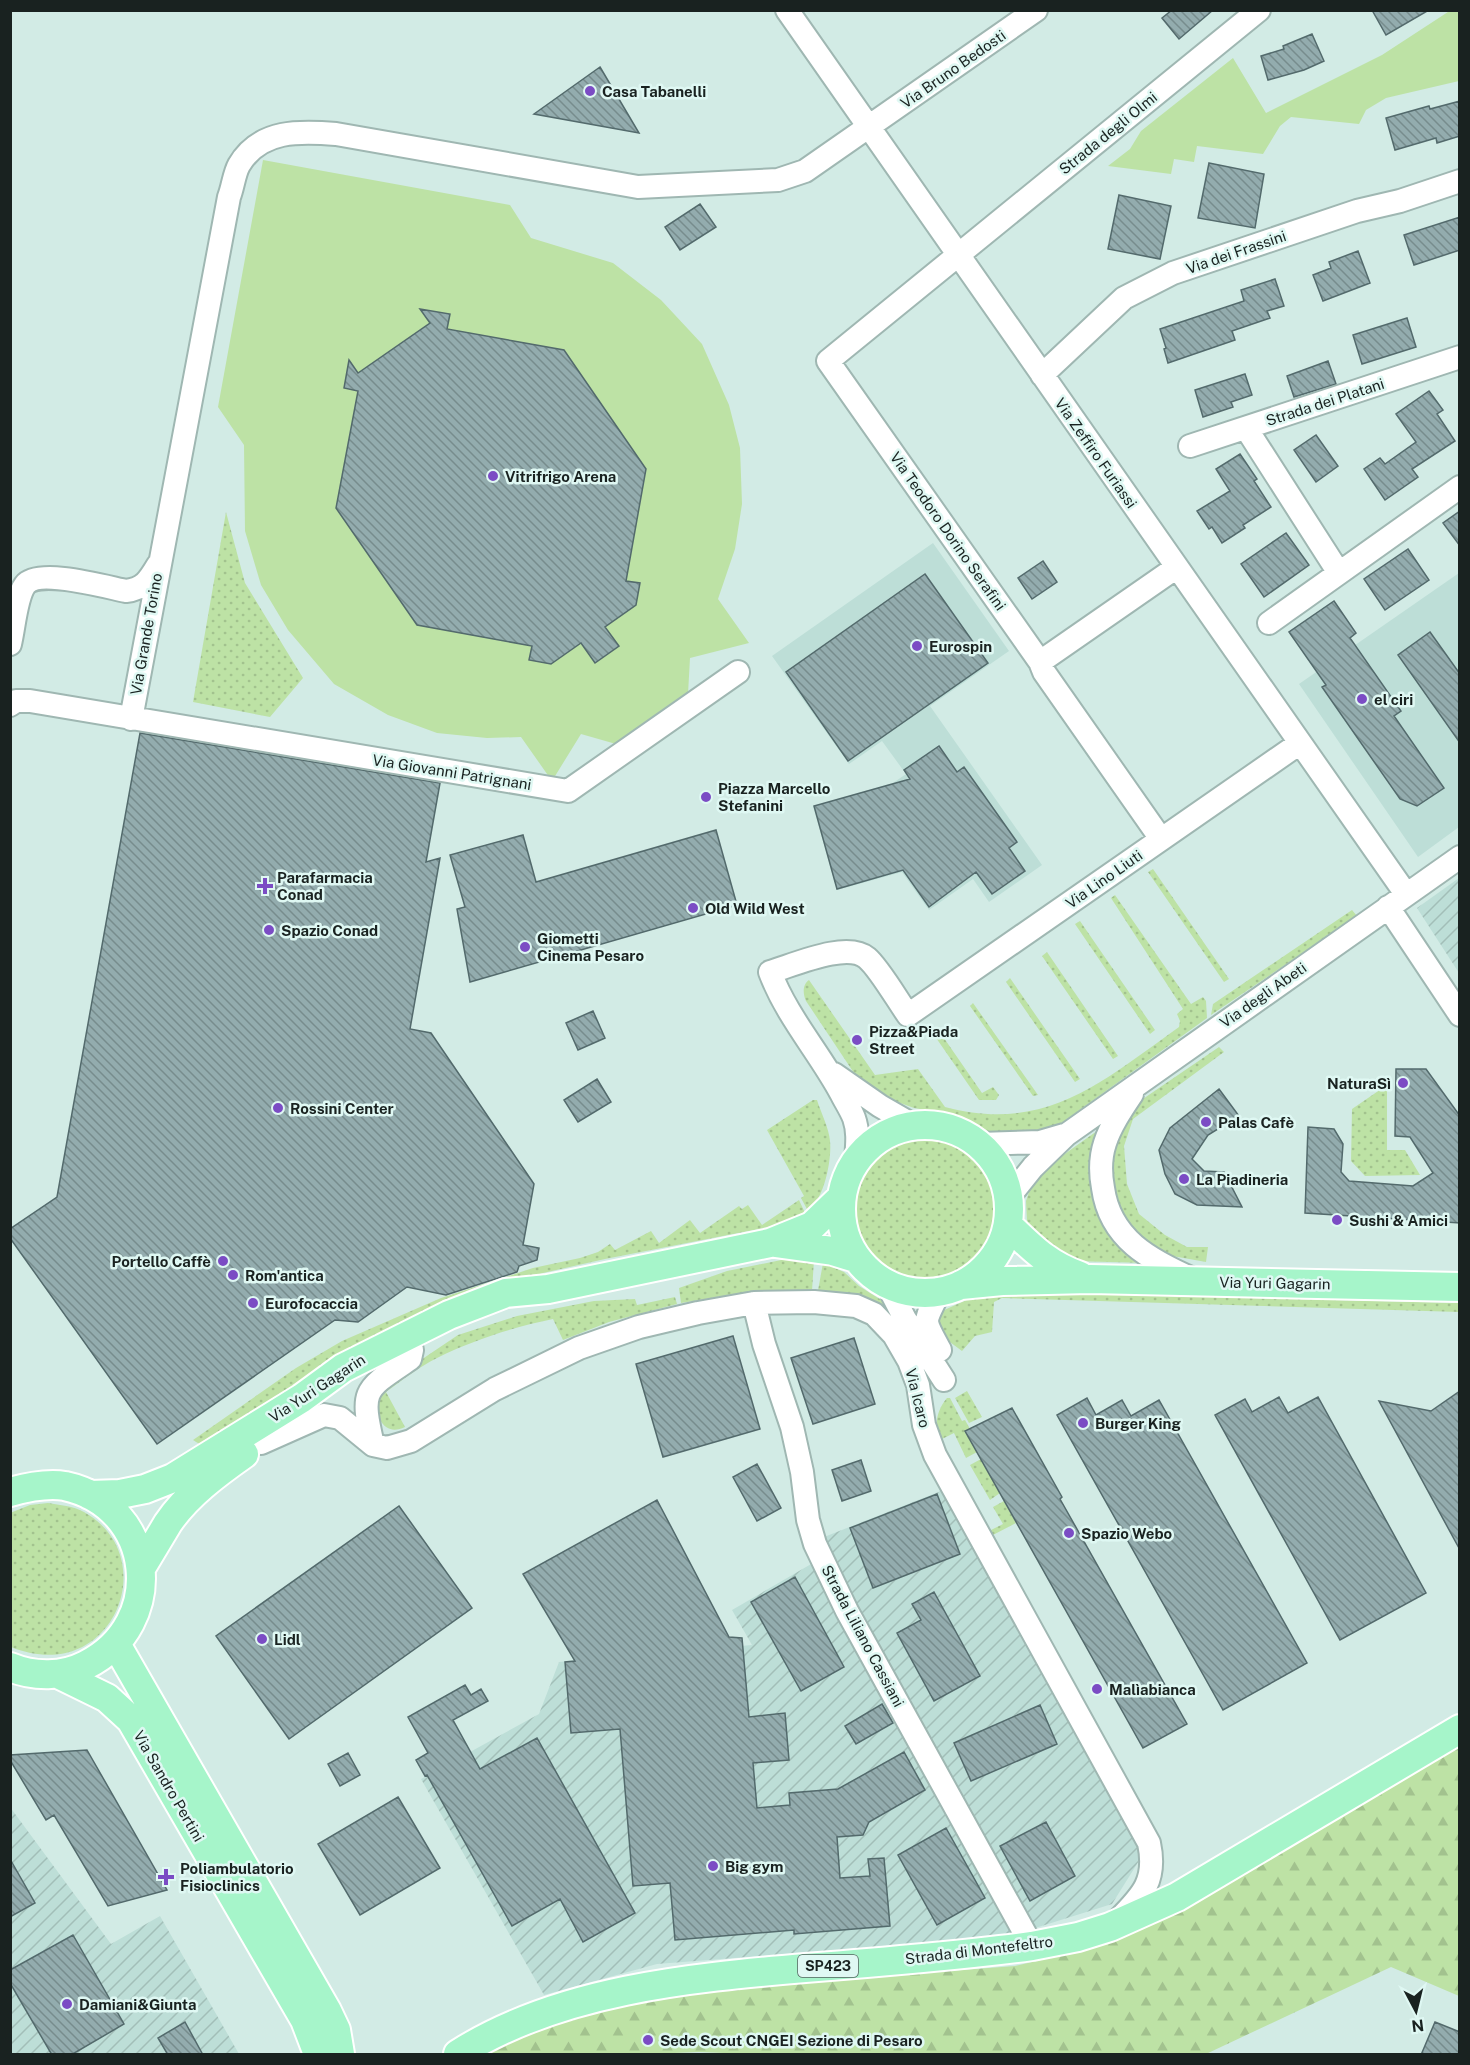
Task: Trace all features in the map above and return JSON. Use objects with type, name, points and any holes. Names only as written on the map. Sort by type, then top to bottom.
[{"type":"main road","name":"Via Yuri Gagarin","points":[[950,1289],[983,1270],[999,1250],[1008,1225],[1009,1197],[1004,1177],[993,1159],[979,1144],[959,1131],[937,1125],[913,1125],[891,1131],[871,1143],[855,1160],[846,1178],[841,1198],[841,1219],[846,1239],[856,1258],[870,1273],[903,1291],[921,1293],[950,1289],[1002,1281],[1090,1279],[1460,1287]]},
{"type":"main road","name":"Via Yuri Gagarin","points":[[90,1495],[120,1494],[145,1489],[173,1478],[302,1398],[343,1368],[449,1314],[506,1293],[548,1288],[770,1243],[813,1226],[841,1198]]},
{"type":"main road","name":"Via Yuri Gagarin","points":[[1008,1225],[1041,1257],[1060,1269],[1090,1279]]},
{"type":"main road","name":"Via Yuri Gagarin","points":[[770,1243],[833,1251],[856,1258]]},
{"type":"main road","name":"Via Yuri Gagarin","points":[[141,1568],[169,1522],[191,1496],[224,1468],[354,1382],[412,1350],[548,1288]]},
{"type":"main road","points":[[10,1667],[38,1674],[58,1674],[79,1669],[99,1659],[129,1628],[142,1588],[136,1545],[125,1525],[109,1508],[90,1495],[64,1486],[19,1483]]},
{"type":"main road","name":"Via Sandro Pertini","points":[[116,1644],[327,2011],[336,2030],[336,2053]]},
{"type":"main road","name":"Via Sandro Pertini","points":[[58,1674],[107,1698],[130,1720],[305,2020],[336,2053]]},
{"type":"main road","name":"Strada di Montefeltro","points":[[458,2055],[483,2039],[512,2026],[586,2001],[641,1987],[713,1976],[1032,1947],[1110,1927],[1177,1897],[1460,1729]]},
{"type":"street","name":"Via Zeffiro Furiassi","points":[[787,10],[1300,743],[1397,901]]},
{"type":"street","name":"Via Bruno Bedosti","points":[[159,564],[229,197],[239,165],[256,146],[276,136],[303,131],[336,134],[638,188],[778,180],[805,171],[1036,10]]},
{"type":"street","name":"Strada degli Olmi","points":[[958,255],[1258,10]]},
{"type":"street","name":"Via dei Frassini","points":[[1042,375],[1124,298],[1149,284],[1173,273],[1358,211],[1400,201],[1460,181]]},
{"type":"street","name":"Via Teodoro Dorino Serafini","points":[[958,255],[828,361],[1040,662],[1044,672],[1161,839]]},
{"type":"street","name":"Strada dei Platani","points":[[1190,446],[1460,357]]},
{"type":"street","points":[[1246,428],[1339,573]]},
{"type":"street","points":[[1269,623],[1460,487]]},
{"type":"street","name":"Via Grande Torino","points":[[10,644],[21,592],[26,583],[34,578],[51,577],[126,591],[145,585],[159,564]]},
{"type":"street","name":"Via Grande Torino","points":[[131,719],[159,564]]},
{"type":"street","points":[[1040,662],[1177,567]]},
{"type":"street","name":"Via Giovanni Patrignani","points":[[131,719],[568,791],[738,672]]},
{"type":"street","points":[[10,705],[16,701],[30,701],[131,719]]},
{"type":"street","name":"Via Lino Liuti","points":[[829,1070],[788,1011],[770,972],[836,952],[857,952],[868,959],[908,1015],[1300,743]]},
{"type":"street","name":"Via degli Abeti","points":[[1009,1197],[1033,1167],[1066,1135],[1460,857]]},
{"type":"street","points":[[1397,901],[1460,1015]]},
{"type":"street","points":[[829,1070],[880,1106],[913,1125]]},
{"type":"street","points":[[829,1070],[854,1118],[857,1136],[855,1160]]},
{"type":"street","name":"Via degli Abeti","points":[[1139,1083],[1116,1119],[1105,1142],[1100,1168],[1104,1197],[1116,1225],[1134,1246],[1158,1264],[1195,1281]]},
{"type":"street","name":"Via degli Abeti","points":[[979,1144],[1040,1142],[1066,1135]]},
{"type":"street","points":[[887,1284],[905,1319],[944,1380]]},
{"type":"street","points":[[922,1403],[944,1380],[944,1357],[927,1326],[926,1317],[950,1289]]},
{"type":"street","name":"Via Icaro","points":[[373,1444],[387,1448],[411,1440],[495,1389],[579,1348],[639,1327],[698,1312],[754,1303],[814,1302],[856,1306],[874,1314],[894,1335],[909,1361],[918,1385],[924,1425],[935,1455],[1149,1843],[1153,1861],[1150,1879],[1137,1902],[1110,1927]]},
{"type":"street","name":"Strada Liliano Cassiani","points":[[754,1303],[764,1344],[792,1427],[814,1544],[847,1611],[1032,1947]]},
{"type":"street","name":"Via Yuri Gagarin","points":[[373,1444],[365,1409],[367,1397],[373,1384],[410,1359],[412,1350]]},
{"type":"street","name":"Via Yuri Gagarin","points":[[261,1443],[324,1415],[340,1418],[373,1444]]},
{"type":"shaded area","points":[[933,543],[1009,651],[930,706],[1042,865],[989,902],[973,879],[929,910],[902,872],[837,890],[813,806],[893,783],[906,774],[882,741],[849,764],[772,656]]},
{"type":"shaded area","points":[[1459,573],[1459,827],[1418,857],[1299,684]]},
{"type":"shaded area","points":[[1459,878],[1459,973],[1417,908]]},
{"type":"shaded area","points":[[941,1491],[1142,1856],[1112,1904],[1006,1937],[657,1964],[544,1995],[421,1779],[539,1714],[559,1662],[752,1645],[732,1610],[825,1556],[819,1539]]},
{"type":"shaded area","points":[[10,1807],[111,1944],[160,1916],[239,2054],[11,2054]]},
{"type":"green space","points":[[1451,10],[1459,11],[1459,81],[1386,98],[1366,110],[1359,124],[1291,117],[1280,126],[1263,154],[1197,146],[1194,162],[1174,159],[1171,174],[1108,166],[1130,149],[1141,131],[1233,58],[1266,113],[1382,55]]},
{"type":"green space","name":"Vitrifrigo Arena","points":[[263,160],[510,205],[531,238],[613,263],[661,300],[702,344],[729,405],[740,448],[742,504],[735,549],[718,599],[749,643],[690,658],[688,694],[616,744],[581,734],[552,781],[521,737],[487,738],[437,733],[388,715],[334,684],[288,630],[261,585],[245,531],[244,445],[218,407]]},
{"type":"green space","points":[[226,512],[245,583],[303,678],[270,717],[193,702]]},
{"type":"green space","points":[[1153,869],[1229,979],[1224,982],[1148,872]]},
{"type":"green space","points":[[1115,895],[1191,1004],[1203,997],[1206,1001],[1207,1018],[1063,1122],[1045,1132],[993,1134],[969,1120],[914,1108],[892,1100],[869,1087],[854,1073],[806,1001],[804,987],[809,980],[875,1075],[918,1069],[945,1107],[981,1114],[1013,1113],[1043,1108],[1098,1083],[1179,1027],[1180,1021],[1177,1014],[1183,1009],[1111,898]]},
{"type":"green space","points":[[1352,910],[1357,916],[1211,1015],[1213,1004]]},
{"type":"green space","points":[[1080,921],[1155,1030],[1150,1034],[1075,924]]},
{"type":"green space","points":[[1047,952],[1118,1056],[1113,1059],[1042,956]]},
{"type":"green space","points":[[1010,978],[1080,1079],[1075,1082],[1006,982]]},
{"type":"green space","points":[[973,1003],[1038,1095],[1033,1096],[970,1006]]},
{"type":"green space","points":[[937,1028],[982,1093],[993,1087],[999,1095],[996,1100],[979,1100],[932,1032]]},
{"type":"green space","points":[[1219,1047],[1224,1052],[1133,1119],[1124,1146],[1127,1184],[1139,1214],[1165,1235],[1187,1247],[1208,1247],[1206,1262],[1161,1254],[1126,1224],[1109,1184],[1108,1165],[1118,1128],[1137,1103]]},
{"type":"green space","points":[[1387,1085],[1387,1150],[1405,1150],[1420,1175],[1365,1176],[1351,1161],[1352,1109]]},
{"type":"green space","points":[[813,1100],[817,1100],[827,1126],[830,1149],[823,1189],[814,1206],[808,1211],[801,1198],[804,1196],[767,1130]]},
{"type":"green space","points":[[1104,1126],[1094,1170],[1147,1263],[1072,1261],[1031,1232],[1027,1221],[1026,1201],[1032,1183],[1045,1168]]},
{"type":"green space","points":[[925,1135],[953,1141],[977,1157],[993,1181],[999,1209],[993,1237],[977,1261],[953,1277],[925,1283],[897,1277],[873,1261],[857,1237],[851,1209],[857,1181],[873,1157],[897,1141]]},
{"type":"green space","points":[[799,1200],[806,1215],[774,1226],[543,1273],[477,1295],[206,1448],[193,1440],[296,1368],[342,1341],[441,1298],[533,1268],[580,1258],[598,1252],[610,1244],[615,1250],[651,1231],[659,1243],[690,1220],[700,1233],[739,1206],[742,1209],[748,1205],[762,1225]]},
{"type":"green space","points":[[791,1258],[814,1260],[812,1291],[742,1293],[681,1303],[679,1288],[727,1271]]},
{"type":"green space","points":[[823,1263],[844,1272],[859,1286],[886,1303],[926,1370],[925,1378],[894,1325],[817,1296]]},
{"type":"green space","points":[[982,1293],[1460,1303],[1459,1312],[1002,1298],[994,1302],[992,1332],[975,1336],[962,1351],[939,1334],[936,1316],[942,1311]]},
{"type":"green space","points":[[675,1297],[677,1304],[609,1322],[563,1340],[553,1319],[509,1330],[465,1345],[424,1365],[386,1392],[405,1427],[391,1429],[380,1420],[376,1422],[378,1392],[400,1374],[458,1335],[517,1316],[594,1301],[635,1299],[637,1305]]},
{"type":"green space","points":[[967,1391],[982,1417],[969,1423],[955,1398]]},
{"type":"green space","points":[[947,1398],[950,1398],[962,1421],[965,1420],[970,1429],[966,1431],[977,1452],[966,1458],[954,1433],[939,1439],[937,1417]]},
{"type":"green space","points":[[981,1459],[1000,1493],[990,1500],[970,1465]]},
{"type":"green space","points":[[1004,1501],[1016,1523],[991,1536],[989,1531],[1003,1524],[993,1507]]},
{"type":"green space","points":[[48,1503],[84,1512],[108,1532],[121,1558],[123,1585],[116,1612],[100,1634],[76,1650],[46,1655],[11,1647],[10,1513],[30,1505]]},
{"type":"green space","points":[[1459,1747],[1459,1996],[1391,1967],[1206,2054],[748,2054],[699,2052],[485,2054],[552,2022],[605,2004],[748,1986],[1015,1966],[1071,1953],[1128,1934]]},
{"type":"building","points":[[1172,10],[1213,10],[1179,39],[1162,18]]},
{"type":"building","points":[[1372,10],[1429,10],[1386,35]]},
{"type":"building","points":[[1312,34],[1324,61],[1304,70],[1268,80],[1261,56],[1284,49],[1283,46]]},
{"type":"building","name":"Casa Tabanelli","points":[[600,67],[639,133],[534,114]]},
{"type":"building","points":[[1460,101],[1460,136],[1437,143],[1436,138],[1395,150],[1386,118],[1429,106],[1430,109]]},
{"type":"building","points":[[1209,163],[1264,174],[1255,228],[1198,218]]},
{"type":"building","points":[[1119,195],[1171,206],[1160,259],[1108,249]]},
{"type":"building","points":[[700,204],[716,227],[680,250],[665,227]]},
{"type":"building","points":[[1460,217],[1460,250],[1414,265],[1404,235]]},
{"type":"building","points":[[1358,251],[1370,283],[1323,301],[1313,275],[1331,268],[1329,262]]},
{"type":"building","points":[[1275,279],[1284,306],[1267,311],[1270,318],[1232,331],[1235,340],[1168,363],[1160,329],[1244,301],[1241,290]]},
{"type":"building","name":"Vitrifrigo Arena","points":[[420,309],[450,314],[447,329],[564,350],[646,469],[626,581],[640,583],[636,605],[605,627],[619,646],[595,663],[581,643],[551,664],[529,660],[532,646],[417,625],[336,508],[358,391],[344,388],[349,360],[358,373],[430,323]]},
{"type":"building","points":[[1407,318],[1416,347],[1362,364],[1353,335]]},
{"type":"building","points":[[1328,361],[1336,384],[1294,397],[1287,376]]},
{"type":"building","points":[[1245,374],[1252,395],[1231,402],[1233,407],[1203,417],[1195,390]]},
{"type":"building","points":[[1429,391],[1443,410],[1437,414],[1455,441],[1412,469],[1418,477],[1385,500],[1364,469],[1380,458],[1385,464],[1416,442],[1396,414]]},
{"type":"building","points":[[1316,435],[1338,466],[1316,482],[1294,450]]},
{"type":"building","points":[[1240,454],[1257,479],[1254,481],[1271,507],[1243,525],[1245,528],[1222,543],[1212,527],[1209,529],[1197,511],[1230,491],[1216,469]]},
{"type":"building","points":[[1460,511],[1460,546],[1443,523]]},
{"type":"building","points":[[1286,533],[1309,565],[1264,597],[1241,564]]},
{"type":"building","points":[[1408,549],[1429,580],[1385,610],[1364,579]]},
{"type":"building","points":[[1043,561],[1057,582],[1032,599],[1018,578]]},
{"type":"building","points":[[925,574],[988,663],[848,761],[786,672]]},
{"type":"building","points":[[1334,601],[1356,633],[1350,638],[1401,711],[1394,716],[1444,788],[1417,806],[1400,799],[1322,687],[1326,685],[1289,632]]},
{"type":"building","points":[[1430,632],[1460,674],[1460,743],[1398,655]]},
{"type":"building","name":"Rossini Center","points":[[140,733],[440,783],[426,862],[440,858],[410,1029],[431,1033],[534,1184],[523,1245],[539,1248],[537,1260],[519,1266],[517,1272],[446,1295],[407,1287],[358,1322],[335,1320],[157,1444],[10,1238],[10,1229],[57,1197]]},
{"type":"building","points":[[939,746],[957,772],[964,767],[1017,842],[1009,848],[1025,871],[992,894],[976,872],[929,907],[903,870],[837,889],[814,806],[910,779],[904,770]]},
{"type":"building","points":[[716,830],[737,905],[470,982],[457,909],[465,907],[450,855],[523,835],[536,882]]},
{"type":"building","points":[[593,1011],[605,1038],[578,1050],[566,1023]]},
{"type":"building","points":[[1396,1069],[1426,1069],[1460,1116],[1460,1223],[1305,1213],[1308,1127],[1334,1129],[1343,1144],[1341,1172],[1349,1181],[1413,1186],[1433,1173],[1410,1137],[1395,1136]]},
{"type":"building","points":[[597,1079],[611,1102],[578,1122],[564,1100]]},
{"type":"building","points":[[1219,1089],[1239,1116],[1208,1135],[1192,1159],[1204,1171],[1224,1172],[1242,1207],[1197,1205],[1175,1194],[1165,1174],[1159,1150],[1170,1128]]},
{"type":"building","points":[[733,1336],[760,1429],[663,1457],[636,1364]]},
{"type":"building","points":[[854,1338],[875,1404],[813,1424],[791,1358]]},
{"type":"building","points":[[1460,1391],[1460,1550],[1379,1401],[1431,1411]]},
{"type":"building","points":[[1279,1397],[1288,1413],[1318,1397],[1426,1593],[1340,1640],[1215,1415],[1245,1399],[1252,1412]]},
{"type":"building","points":[[1087,1398],[1096,1415],[1122,1400],[1131,1416],[1159,1400],[1307,1663],[1223,1710],[1057,1415]]},
{"type":"building","points":[[1012,1408],[1062,1497],[1060,1499],[1187,1724],[1143,1748],[965,1431]]},
{"type":"building","points":[[861,1460],[871,1491],[842,1501],[832,1470]]},
{"type":"building","points":[[757,1464],[781,1508],[757,1521],[733,1477]]},
{"type":"building","points":[[937,1494],[960,1554],[873,1588],[850,1528]]},
{"type":"building","points":[[657,1500],[729,1637],[742,1638],[749,1717],[785,1713],[789,1760],[753,1763],[757,1808],[790,1805],[789,1793],[838,1789],[904,1752],[925,1790],[869,1822],[863,1835],[837,1837],[840,1878],[870,1876],[868,1859],[884,1858],[890,1926],[794,1934],[794,1930],[675,1940],[670,1883],[633,1886],[620,1729],[571,1733],[565,1662],[575,1661],[523,1574]]},
{"type":"building","points":[[399,1506],[472,1608],[289,1739],[216,1636]]},
{"type":"building","points":[[795,1577],[844,1667],[801,1691],[751,1602]]},
{"type":"building","points":[[934,1592],[980,1676],[934,1701],[897,1633],[921,1620],[912,1604]]},
{"type":"building","points":[[465,1685],[471,1695],[481,1689],[488,1701],[453,1720],[480,1769],[537,1738],[635,1913],[583,1942],[560,1899],[512,1926],[427,1775],[425,1776],[416,1760],[428,1753],[408,1717]]},
{"type":"building","points":[[882,1704],[893,1723],[856,1744],[845,1726]]},
{"type":"building","points":[[1040,1705],[1057,1744],[971,1781],[954,1743]]},
{"type":"building","points":[[87,1750],[167,1890],[108,1906],[54,1815],[46,1820],[10,1760],[10,1755]]},
{"type":"building","points":[[348,1753],[360,1775],[340,1786],[328,1764]]},
{"type":"building","points":[[398,1797],[440,1868],[360,1915],[318,1844]]},
{"type":"building","points":[[1046,1822],[1075,1876],[1030,1901],[1000,1846]]},
{"type":"building","points":[[946,1828],[985,1898],[937,1925],[898,1855]]},
{"type":"building","points":[[10,1859],[35,1903],[10,1917]]},
{"type":"building","name":"Damiani&Giunta","points":[[73,1935],[124,2024],[71,2055],[52,2055],[10,1983],[10,1970]]},
{"type":"building","points":[[185,2022],[203,2055],[168,2055],[158,2038]]},
{"type":"building","points":[[1435,2022],[1460,2032],[1460,2055],[1421,2055]]},
{"type":"place","name":"Casa Tabanelli","points":[[590,91]]},
{"type":"place","name":"Vitrifrigo Arena","points":[[493,476]]},
{"type":"place","name":"Eurospin","points":[[917,646]]},
{"type":"place","name":"el ciri","points":[[1362,699]]},
{"type":"place","name":"Piazza Marcello Stefanini","points":[[706,797]]},
{"type":"place","name":"Parafarmacia Conad","points":[[265,886]]},
{"type":"place","name":"Old Wild West","points":[[693,908]]},
{"type":"place","name":"Spazio Conad","points":[[269,930]]},
{"type":"place","name":"Giometti Cinema Pesaro","points":[[525,947]]},
{"type":"place","name":"Pizza&Piada Street","points":[[857,1040]]},
{"type":"place","name":"NaturaSì","points":[[1403,1083]]},
{"type":"place","name":"Rossini Center","points":[[278,1108]]},
{"type":"place","name":"Palas Cafè","points":[[1206,1122]]},
{"type":"place","name":"La Piadineria","points":[[1184,1179]]},
{"type":"place","name":"Sushi & Amici","points":[[1337,1220]]},
{"type":"place","name":"Portello Caffè","points":[[223,1261]]},
{"type":"place","name":"Rom'antica","points":[[233,1275]]},
{"type":"place","name":"Eurofocaccia","points":[[253,1303]]},
{"type":"place","name":"Burger King","points":[[1083,1423]]},
{"type":"place","name":"Spazio Webo","points":[[1069,1533]]},
{"type":"place","name":"Lidl","points":[[262,1639]]},
{"type":"place","name":"Malìabianca","points":[[1097,1689]]},
{"type":"place","name":"Big gym","points":[[713,1866]]},
{"type":"place","name":"Poliambulatorio Fisioclinics","points":[[166,1877]]},
{"type":"place","name":"Damiani&Giunta","points":[[67,2004]]},
{"type":"place","name":"Sede Scout CNGEI Sezione di Pesaro","points":[[648,2040]]}]
